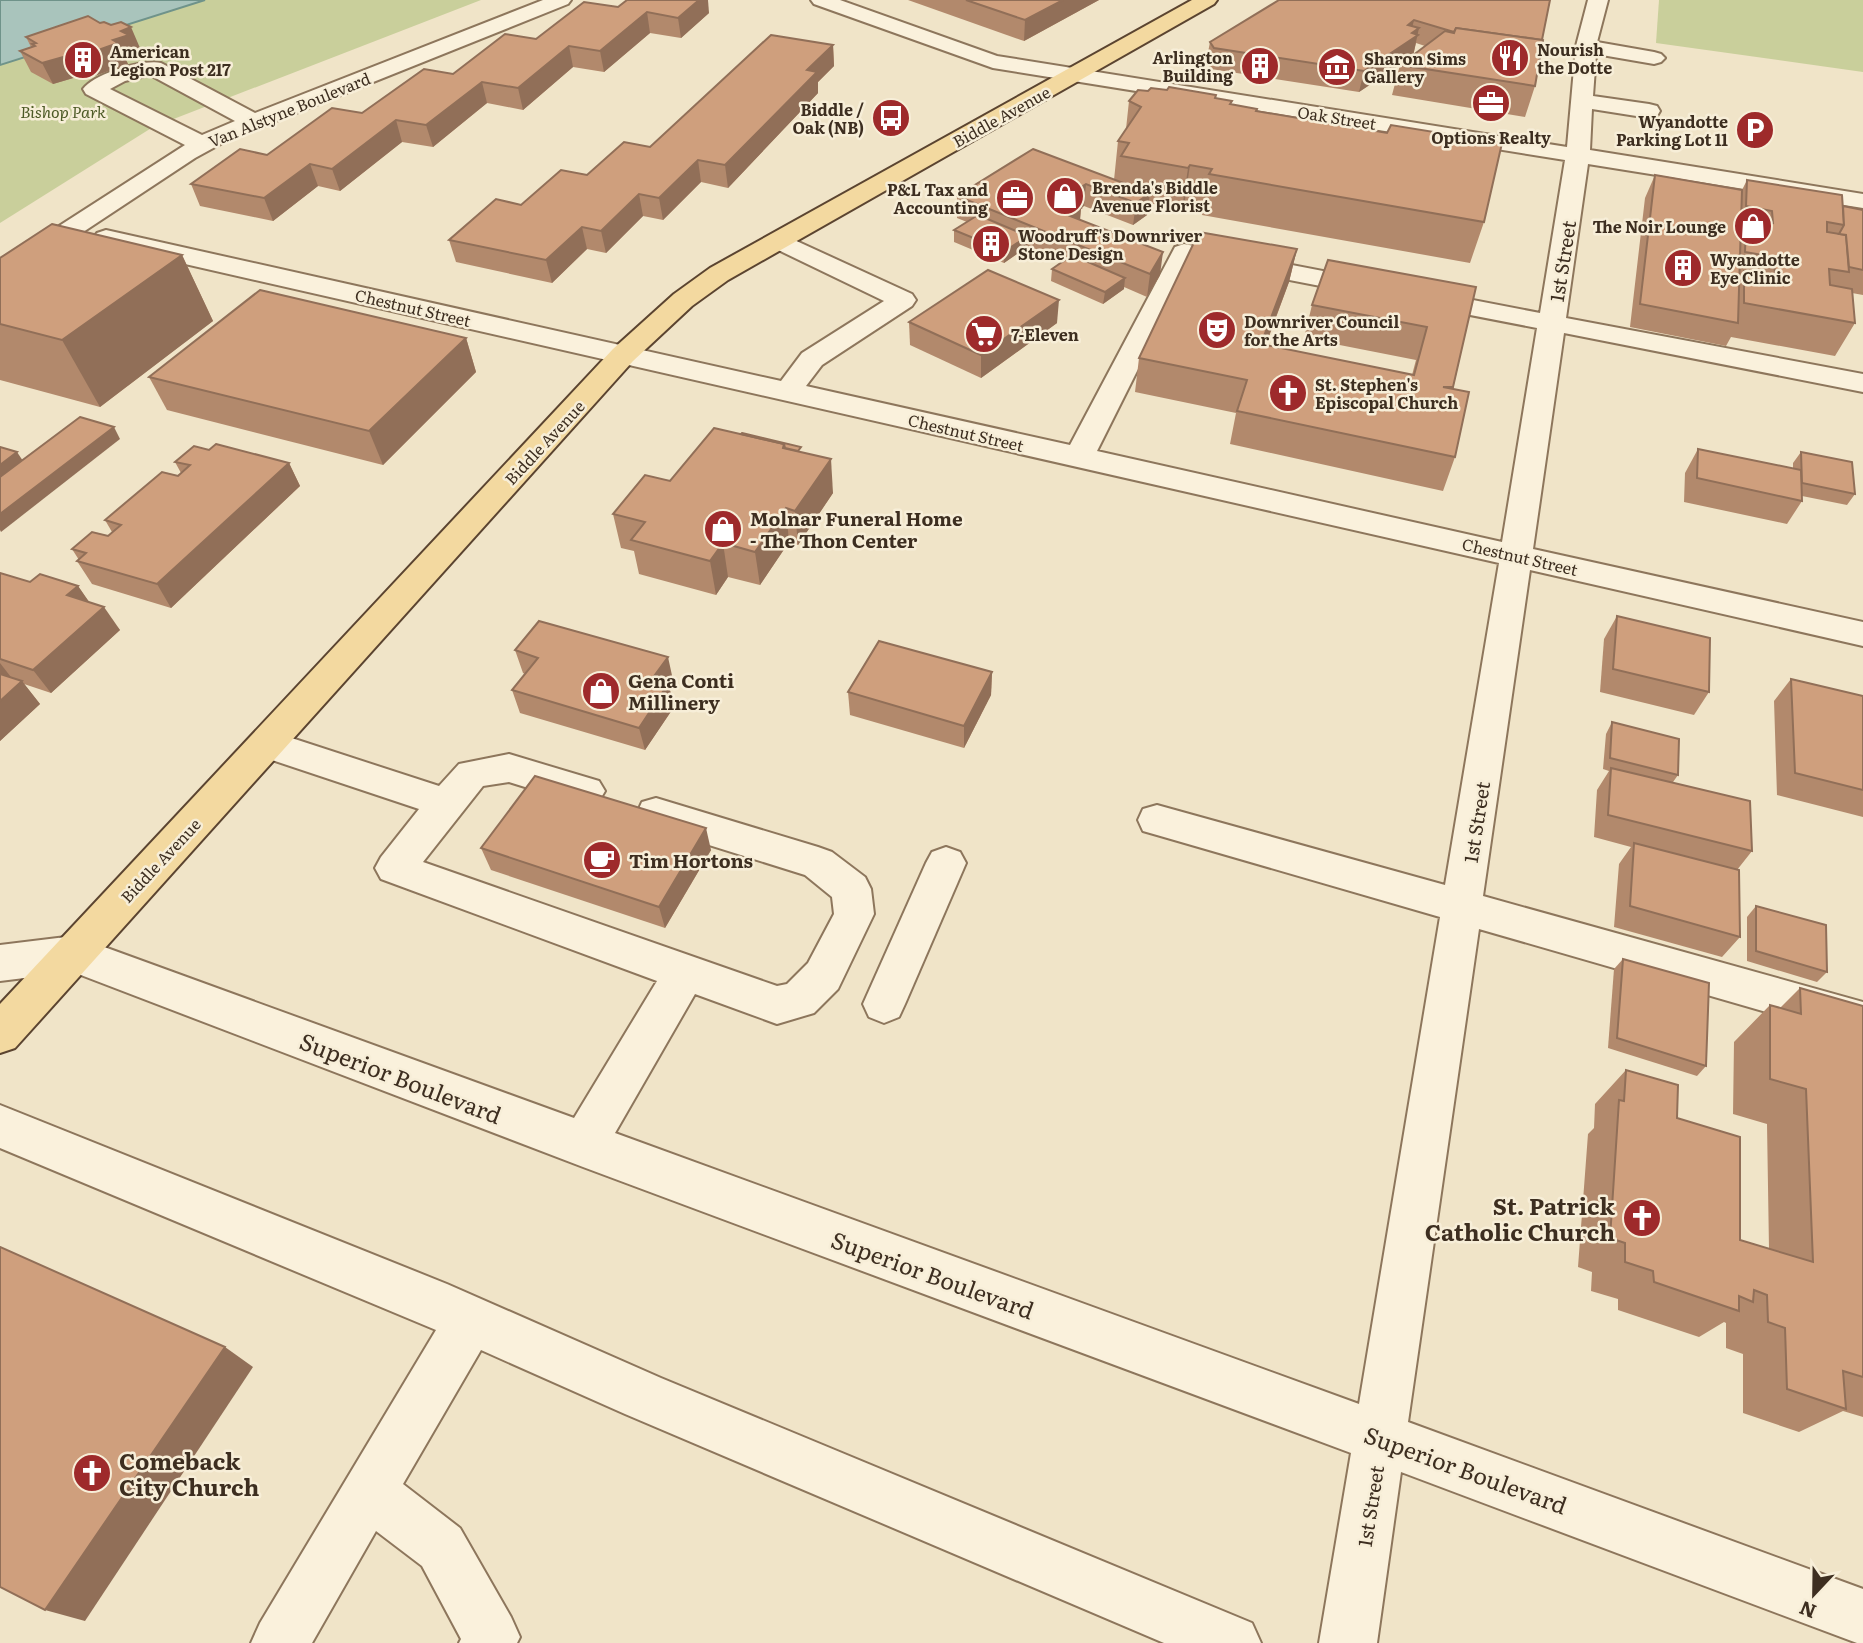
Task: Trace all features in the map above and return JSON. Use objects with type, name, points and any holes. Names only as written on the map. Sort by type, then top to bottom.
[{"type":"main road","name":"Biddle Avenue","points":[[0,1034],[623,355],[683,300],[719,274],[1207,0]]},
{"type":"street","name":"Van Alstyne Boulevard","points":[[0,275],[203,145],[254,122],[561,0]]},
{"type":"street","points":[[828,3],[862,0]]},
{"type":"street","name":"1st Street","points":[[1348,1643],[1578,155],[1586,46],[1598,0]]},
{"type":"street","name":"Oak Street","points":[[828,3],[993,62],[1863,201]]},
{"type":"street","points":[[1586,46],[1654,58]]},
{"type":"street","points":[[203,145],[94,89],[118,76],[153,68],[254,122]]},
{"type":"street","points":[[1583,101],[1649,111]]},
{"type":"street","name":"Chestnut Street","points":[[70,229],[1863,634]]},
{"type":"street","points":[[779,241],[903,300],[812,359],[787,392]]},
{"type":"street","points":[[1078,458],[1184,252],[1863,383]]},
{"type":"street","points":[[267,744],[446,803]]},
{"type":"street","points":[[509,768],[818,863],[851,890],[854,914],[823,976],[799,1000],[776,1005],[685,973],[395,869],[472,774],[509,768]]},
{"type":"street","points":[[1157,820],[1863,1021]]},
{"type":"street","points":[[884,1004],[946,863]]},
{"type":"street","name":"Superior Boulevard","points":[[0,963],[74,954],[583,1145],[1381,1437],[1863,1617]]},
{"type":"street","points":[[583,1145],[685,973]]},
{"type":"street","points":[[0,1126],[470,1320],[643,1396],[1232,1643]]},
{"type":"street","points":[[280,1643],[470,1320]]},
{"type":"street","points":[[369,1491],[441,1547],[491,1637],[488,1643]]},
{"type":"green space","name":"Bishop Park","points":[[205,0],[481,0],[153,127],[0,223],[0,65]]},
{"type":"green space","points":[[1659,0],[1863,0],[1863,72],[1656,43]]},
{"type":"water","points":[[0,0],[205,0],[0,65]]},
{"type":"building","points":[[627,0],[699,0],[678,18],[647,12],[600,51],[569,46],[518,88],[482,82],[426,125],[396,120],[332,169],[310,164],[264,198],[191,184],[240,149],[267,155],[332,108],[362,113],[424,69],[453,74],[505,34],[536,39],[584,2],[618,7]]},
{"type":"building","points":[[966,0],[1063,0],[1025,20]]},
{"type":"building","points":[[1279,0],[1550,0],[1542,40],[1456,28],[1454,32],[1414,20],[1408,25],[1419,28],[1412,33],[1418,35],[1364,71],[1214,48],[1210,42]]},
{"type":"building","points":[[88,16],[100,23],[111,25],[121,22],[131,27],[121,31],[129,35],[113,40],[118,43],[76,58],[70,55],[42,63],[20,51],[35,46],[32,44],[36,43],[26,37]]},
{"type":"building","points":[[1456,28],[1543,40],[1535,86],[1400,65],[1445,31],[1454,33]]},
{"type":"building","points":[[771,35],[833,45],[807,70],[817,72],[725,165],[698,160],[659,198],[639,194],[601,231],[582,227],[546,260],[449,240],[496,199],[521,205],[561,170],[587,175],[624,142],[650,147]]},
{"type":"building","points":[[1169,87],[1216,95],[1215,98],[1232,101],[1230,104],[1257,109],[1256,111],[1387,133],[1391,125],[1502,143],[1484,222],[1209,174],[1212,169],[1190,165],[1188,168],[1121,156],[1129,143],[1118,141],[1141,107],[1129,101],[1138,90],[1167,90]]},
{"type":"building","points":[[1033,149],[1150,193],[1136,203],[1086,184],[1060,200],[1081,208],[1070,216],[1163,252],[1150,274],[957,196]]},
{"type":"building","name":"Wyandotte Eye Clinic","points":[[1655,175],[1742,190],[1738,323],[1640,304]]},
{"type":"building","points":[[1747,180],[1842,195],[1844,225],[1827,222],[1827,232],[1846,235],[1849,272],[1829,269],[1830,285],[1852,289],[1855,323],[1744,303],[1744,271],[1775,276],[1774,257],[1745,252],[1746,219],[1773,223],[1772,211],[1746,206]]},
{"type":"building","points":[[1843,206],[1863,210],[1863,270],[1849,267],[1846,235],[1839,234],[1844,225]]},
{"type":"building","points":[[978,215],[1028,236],[1005,251],[954,230]]},
{"type":"building","points":[[52,224],[182,255],[62,340],[0,324],[0,258]]},
{"type":"building","points":[[1199,232],[1297,249],[1261,344],[1414,375],[1427,327],[1312,305],[1328,260],[1476,287],[1453,387],[1443,387],[1469,392],[1455,457],[1237,411],[1247,380],[1139,358]]},
{"type":"building","points":[[1072,255],[1125,278],[1105,292],[1052,269]]},
{"type":"building","points":[[988,270],[1059,300],[981,355],[909,322]]},
{"type":"building","points":[[260,290],[466,338],[369,431],[149,377]]},
{"type":"building","points":[[80,417],[114,427],[0,514],[0,477]]},
{"type":"building","points":[[714,428],[784,444],[783,448],[831,459],[795,511],[786,508],[755,552],[723,543],[710,561],[631,540],[645,522],[613,514],[645,475],[670,481]]},
{"type":"building","points":[[742,433],[801,447],[798,451],[785,448],[784,444]]},
{"type":"building","points":[[216,444],[289,463],[157,584],[77,561],[86,553],[72,549],[92,532],[108,536],[121,525],[105,520],[162,472],[178,476],[190,465],[175,462],[194,446],[209,450]]},
{"type":"building","points":[[0,447],[17,452],[0,465]]},
{"type":"building","points":[[1698,449],[1801,470],[1802,501],[1697,478]]},
{"type":"building","points":[[1801,452],[1852,462],[1855,494],[1802,483]]},
{"type":"building","points":[[0,573],[30,582],[40,574],[78,586],[67,595],[104,607],[33,670],[0,659]]},
{"type":"building","points":[[1617,616],[1710,638],[1709,692],[1613,669]]},
{"type":"building","name":"Gena Conti Millinery","points":[[539,621],[668,657],[652,679],[668,684],[639,728],[512,690],[538,658],[515,650]]},
{"type":"building","points":[[879,641],[992,672],[964,726],[848,692]]},
{"type":"building","points":[[0,674],[22,681],[0,701]]},
{"type":"building","points":[[1791,679],[1863,696],[1863,790],[1795,773]]},
{"type":"building","points":[[1612,722],[1679,739],[1678,775],[1610,758]]},
{"type":"building","points":[[1611,768],[1750,801],[1752,851],[1608,815]]},
{"type":"building","name":"Tim Hortons","points":[[535,776],[706,828],[659,907],[481,848]]},
{"type":"building","points":[[1634,843],[1739,870],[1740,937],[1630,906]]},
{"type":"building","points":[[1756,906],[1826,925],[1827,972],[1756,951]]},
{"type":"building","points":[[1623,959],[1709,983],[1706,1066],[1617,1038]]},
{"type":"building","points":[[1800,988],[1863,1006],[1863,1377],[1843,1371],[1846,1409],[1787,1389],[1785,1328],[1768,1322],[1767,1295],[1754,1290],[1753,1302],[1739,1296],[1739,1311],[1654,1282],[1653,1271],[1625,1262],[1625,1243],[1610,1238],[1619,1100],[1624,1101],[1626,1070],[1678,1085],[1677,1118],[1740,1137],[1740,1240],[1813,1262],[1806,1089],[1770,1079],[1770,1005],[1801,1014]]},
{"type":"building","name":"Comeback City Church","points":[[0,1247],[225,1347],[45,1610],[0,1587]]},
{"type":"place","name":"Nourish the Dotte","points":[[1510,58]]},
{"type":"place","name":"American Legion Post 217","points":[[83,60]]},
{"type":"place","name":"Arlington Building","points":[[1260,66]]},
{"type":"place","name":"Sharon Sims Gallery","points":[[1337,67]]},
{"type":"place","name":"Options Realty","points":[[1491,103]]},
{"type":"place","name":"Biddle / Oak (NB)","points":[[891,118]]},
{"type":"place","name":"Wyandotte Parking Lot 11","points":[[1755,130]]},
{"type":"place","name":"Brenda's Biddle Avenue Florist","points":[[1065,196]]},
{"type":"place","name":"P&L Tax and Accounting","points":[[1015,198]]},
{"type":"place","name":"The Noir Lounge","points":[[1753,226]]},
{"type":"place","name":"Woodruff's Downriver Stone Design","points":[[991,244]]},
{"type":"place","name":"Wyandotte Eye Clinic","points":[[1683,268]]},
{"type":"place","name":"Downriver Council for the Arts","points":[[1217,330]]},
{"type":"place","name":"7-Eleven","points":[[984,334]]},
{"type":"place","name":"St. Stephen's Episcopal Church","points":[[1288,393]]},
{"type":"place","name":"Molnar Funeral Home - The Thon Center","points":[[723,529]]},
{"type":"place","name":"Gena Conti Millinery","points":[[601,691]]},
{"type":"place","name":"Tim Hortons","points":[[602,860]]},
{"type":"place","name":"St. Patrick Catholic Church","points":[[1642,1218]]},
{"type":"place","name":"Comeback City Church","points":[[92,1473]]}]
